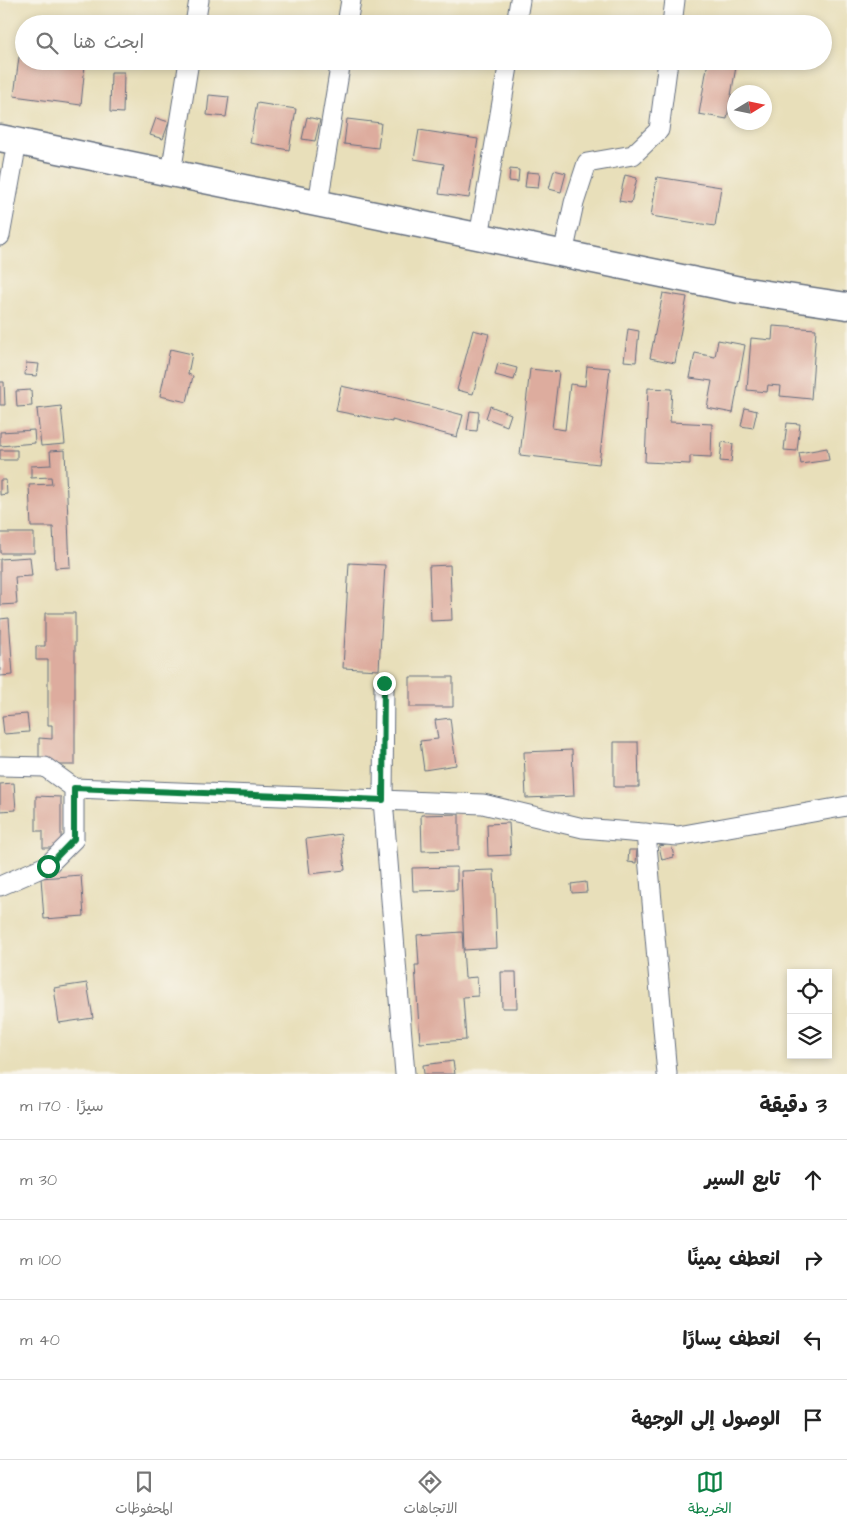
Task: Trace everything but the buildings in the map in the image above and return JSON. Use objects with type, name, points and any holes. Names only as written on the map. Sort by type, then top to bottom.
[{"type":"main road","points":[[9,140],[740,290],[847,306]]},
{"type":"street","points":[[196,15],[199,0]]},
{"type":"street","points":[[348,15],[351,0]]},
{"type":"street","points":[[518,15],[520,0]]},
{"type":"street","points":[[673,15],[675,0]]},
{"type":"street","points":[[171,173],[188,70]]},
{"type":"street","points":[[318,203],[340,70]]},
{"type":"street","points":[[479,237],[507,70]]},
{"type":"street","points":[[563,254],[574,203],[587,164],[633,155],[659,130],[667,70]]},
{"type":"street","points":[[0,236],[9,140]]},
{"type":"street","points":[[384,683],[383,800],[405,1074]]},
{"type":"street","points":[[0,766],[45,767],[74,788],[483,804],[583,828],[678,836],[847,806]]},
{"type":"street","points":[[0,886],[48,866],[74,839],[74,788]]},
{"type":"street","points":[[646,833],[667,1074]]},
{"type":"route","points":[[48,866],[74,839],[74,788],[383,800],[384,683]]}]
